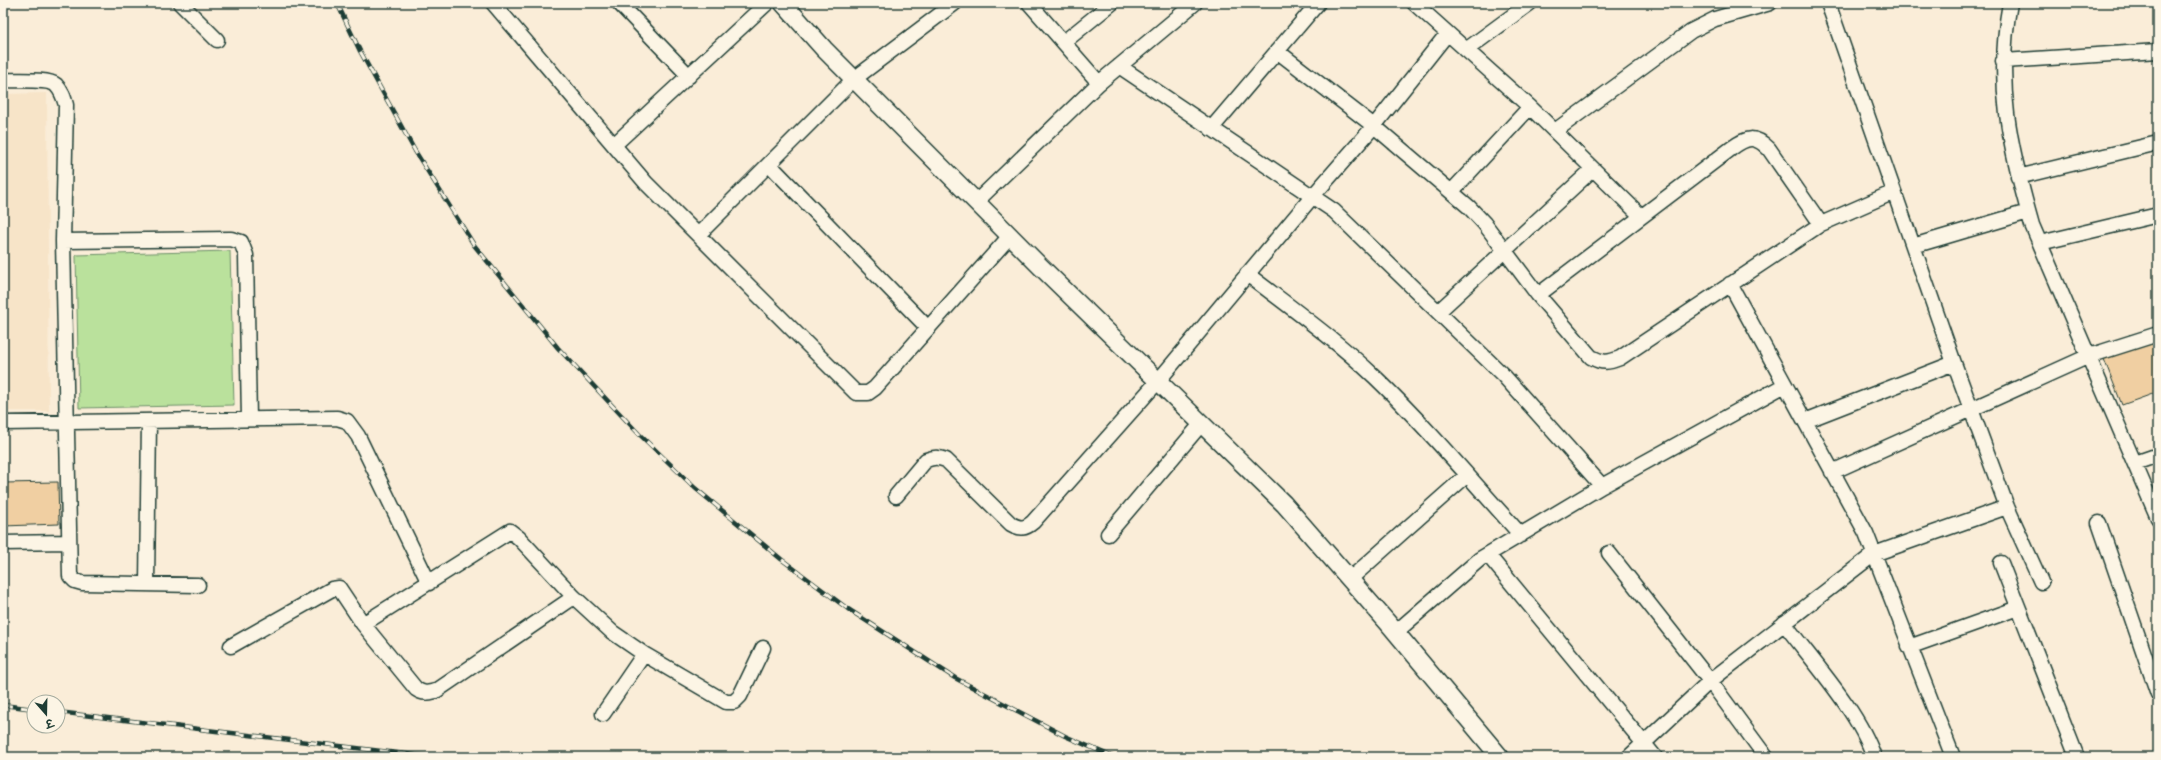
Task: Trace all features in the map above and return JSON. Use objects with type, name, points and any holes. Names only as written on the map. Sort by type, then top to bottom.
[{"type":"street","points":[[180,3],[218,40]]},
{"type":"street","points":[[493,3],[646,183],[699,234],[856,393],[868,393],[875,388],[1010,236]]},
{"type":"street","points":[[619,3],[689,76]]},
{"type":"street","points":[[614,145],[767,3]]},
{"type":"street","points":[[783,3],[854,79],[976,202],[1284,504],[1396,632],[1500,757]]},
{"type":"street","points":[[1029,3],[1099,83]]},
{"type":"street","points":[[1064,42],[1112,3]]},
{"type":"street","points":[[976,202],[1099,83],[1196,3]]},
{"type":"street","points":[[1211,129],[1318,3]]},
{"type":"street","points":[[1414,3],[1530,107],[1641,216]]},
{"type":"street","points":[[1466,50],[1530,3]]},
{"type":"street","points":[[1555,131],[1691,31],[1715,19],[1770,3]]},
{"type":"street","points":[[1828,3],[1954,363],[1973,410],[2007,507],[2040,582]]},
{"type":"street","points":[[2010,3],[2003,62],[2007,122],[2018,177],[2028,212],[2158,518]]},
{"type":"street","points":[[699,234],[854,79],[952,4]]},
{"type":"street","points":[[896,496],[926,460],[932,457],[940,457],[946,460],[1011,524],[1019,528],[1027,527],[1159,380],[1312,197],[1374,126],[1447,34]]},
{"type":"street","points":[[1278,51],[1374,126],[1452,191],[1484,223],[1538,295],[1591,357],[1601,363],[1610,362],[1620,358],[1821,224],[1894,192]]},
{"type":"street","points":[[2003,62],[2158,51]]},
{"type":"street","points":[[1119,66],[1334,211],[1504,376],[1602,486]]},
{"type":"street","points":[[3,80],[46,81],[56,85],[63,94],[66,105],[63,241],[68,542],[70,576],[75,581],[147,584],[198,584]]},
{"type":"street","points":[[1452,191],[1530,107]]},
{"type":"street","points":[[1538,295],[1742,141],[1750,139],[1760,141],[1769,149],[1821,224]]},
{"type":"street","points":[[2018,177],[2158,143]]},
{"type":"street","points":[[769,164],[928,328]]},
{"type":"street","points":[[1438,312],[1593,169]]},
{"type":"street","points":[[1913,246],[2028,212]]},
{"type":"street","points":[[2040,243],[2158,215]]},
{"type":"street","points":[[63,241],[231,239],[241,242],[246,255],[249,419]]},
{"type":"street","points":[[1247,274],[1342,348],[1374,376],[1409,411],[1521,535]]},
{"type":"street","points":[[1730,284],[1866,533],[1953,757]]},
{"type":"street","points":[[1832,472],[1973,410],[2089,356],[2158,334]]},
{"type":"street","points":[[1805,421],[1954,363]]},
{"type":"street","points":[[1396,632],[1480,559],[1602,486],[1785,385]]},
{"type":"street","points":[[3,423],[337,418],[347,421],[358,436],[429,583]]},
{"type":"street","points":[[147,584],[149,421]]},
{"type":"street","points":[[1108,534],[1202,423]]},
{"type":"street","points":[[2135,463],[2158,455]]},
{"type":"street","points":[[1350,579],[1467,475]]},
{"type":"street","points":[[1628,757],[1710,681],[1874,554],[2007,507]]},
{"type":"street","points":[[2099,523],[2158,694]]},
{"type":"street","points":[[363,624],[510,532],[520,538],[574,598],[612,632],[644,654],[726,702],[734,702],[740,696],[763,648]]},
{"type":"street","points":[[3,544],[68,542]]},
{"type":"street","points":[[1609,553],[1710,681],[1766,757]]},
{"type":"street","points":[[1488,555],[1655,757]]},
{"type":"street","points":[[2001,563],[2077,757]]},
{"type":"street","points":[[231,646],[332,589],[338,588],[343,593],[363,624],[416,689],[421,693],[428,693],[436,691],[574,598]]},
{"type":"street","points":[[1909,647],[2018,608]]},
{"type":"street","points":[[1784,624],[1852,714],[1869,743],[1874,757]]},
{"type":"street","points":[[603,714],[644,654]]},
{"type":"shaded area","points":[[47,93],[49,411],[3,411],[3,94]]},
{"type":"green space","points":[[230,251],[234,405],[79,408],[76,255]]},
{"type":"building","points":[[2158,339],[2158,392],[2122,405],[2104,359]]},
{"type":"building","points":[[58,482],[59,524],[3,526],[3,483]]},
{"type":"railway","points":[[337,3],[360,51],[415,151],[474,245],[558,348],[639,434],[695,488],[781,559],[848,609],[955,678],[1065,736],[1113,757]]},
{"type":"railway","points":[[3,705],[26,708]]},
{"type":"railway","points":[[66,713],[431,757]]}]
